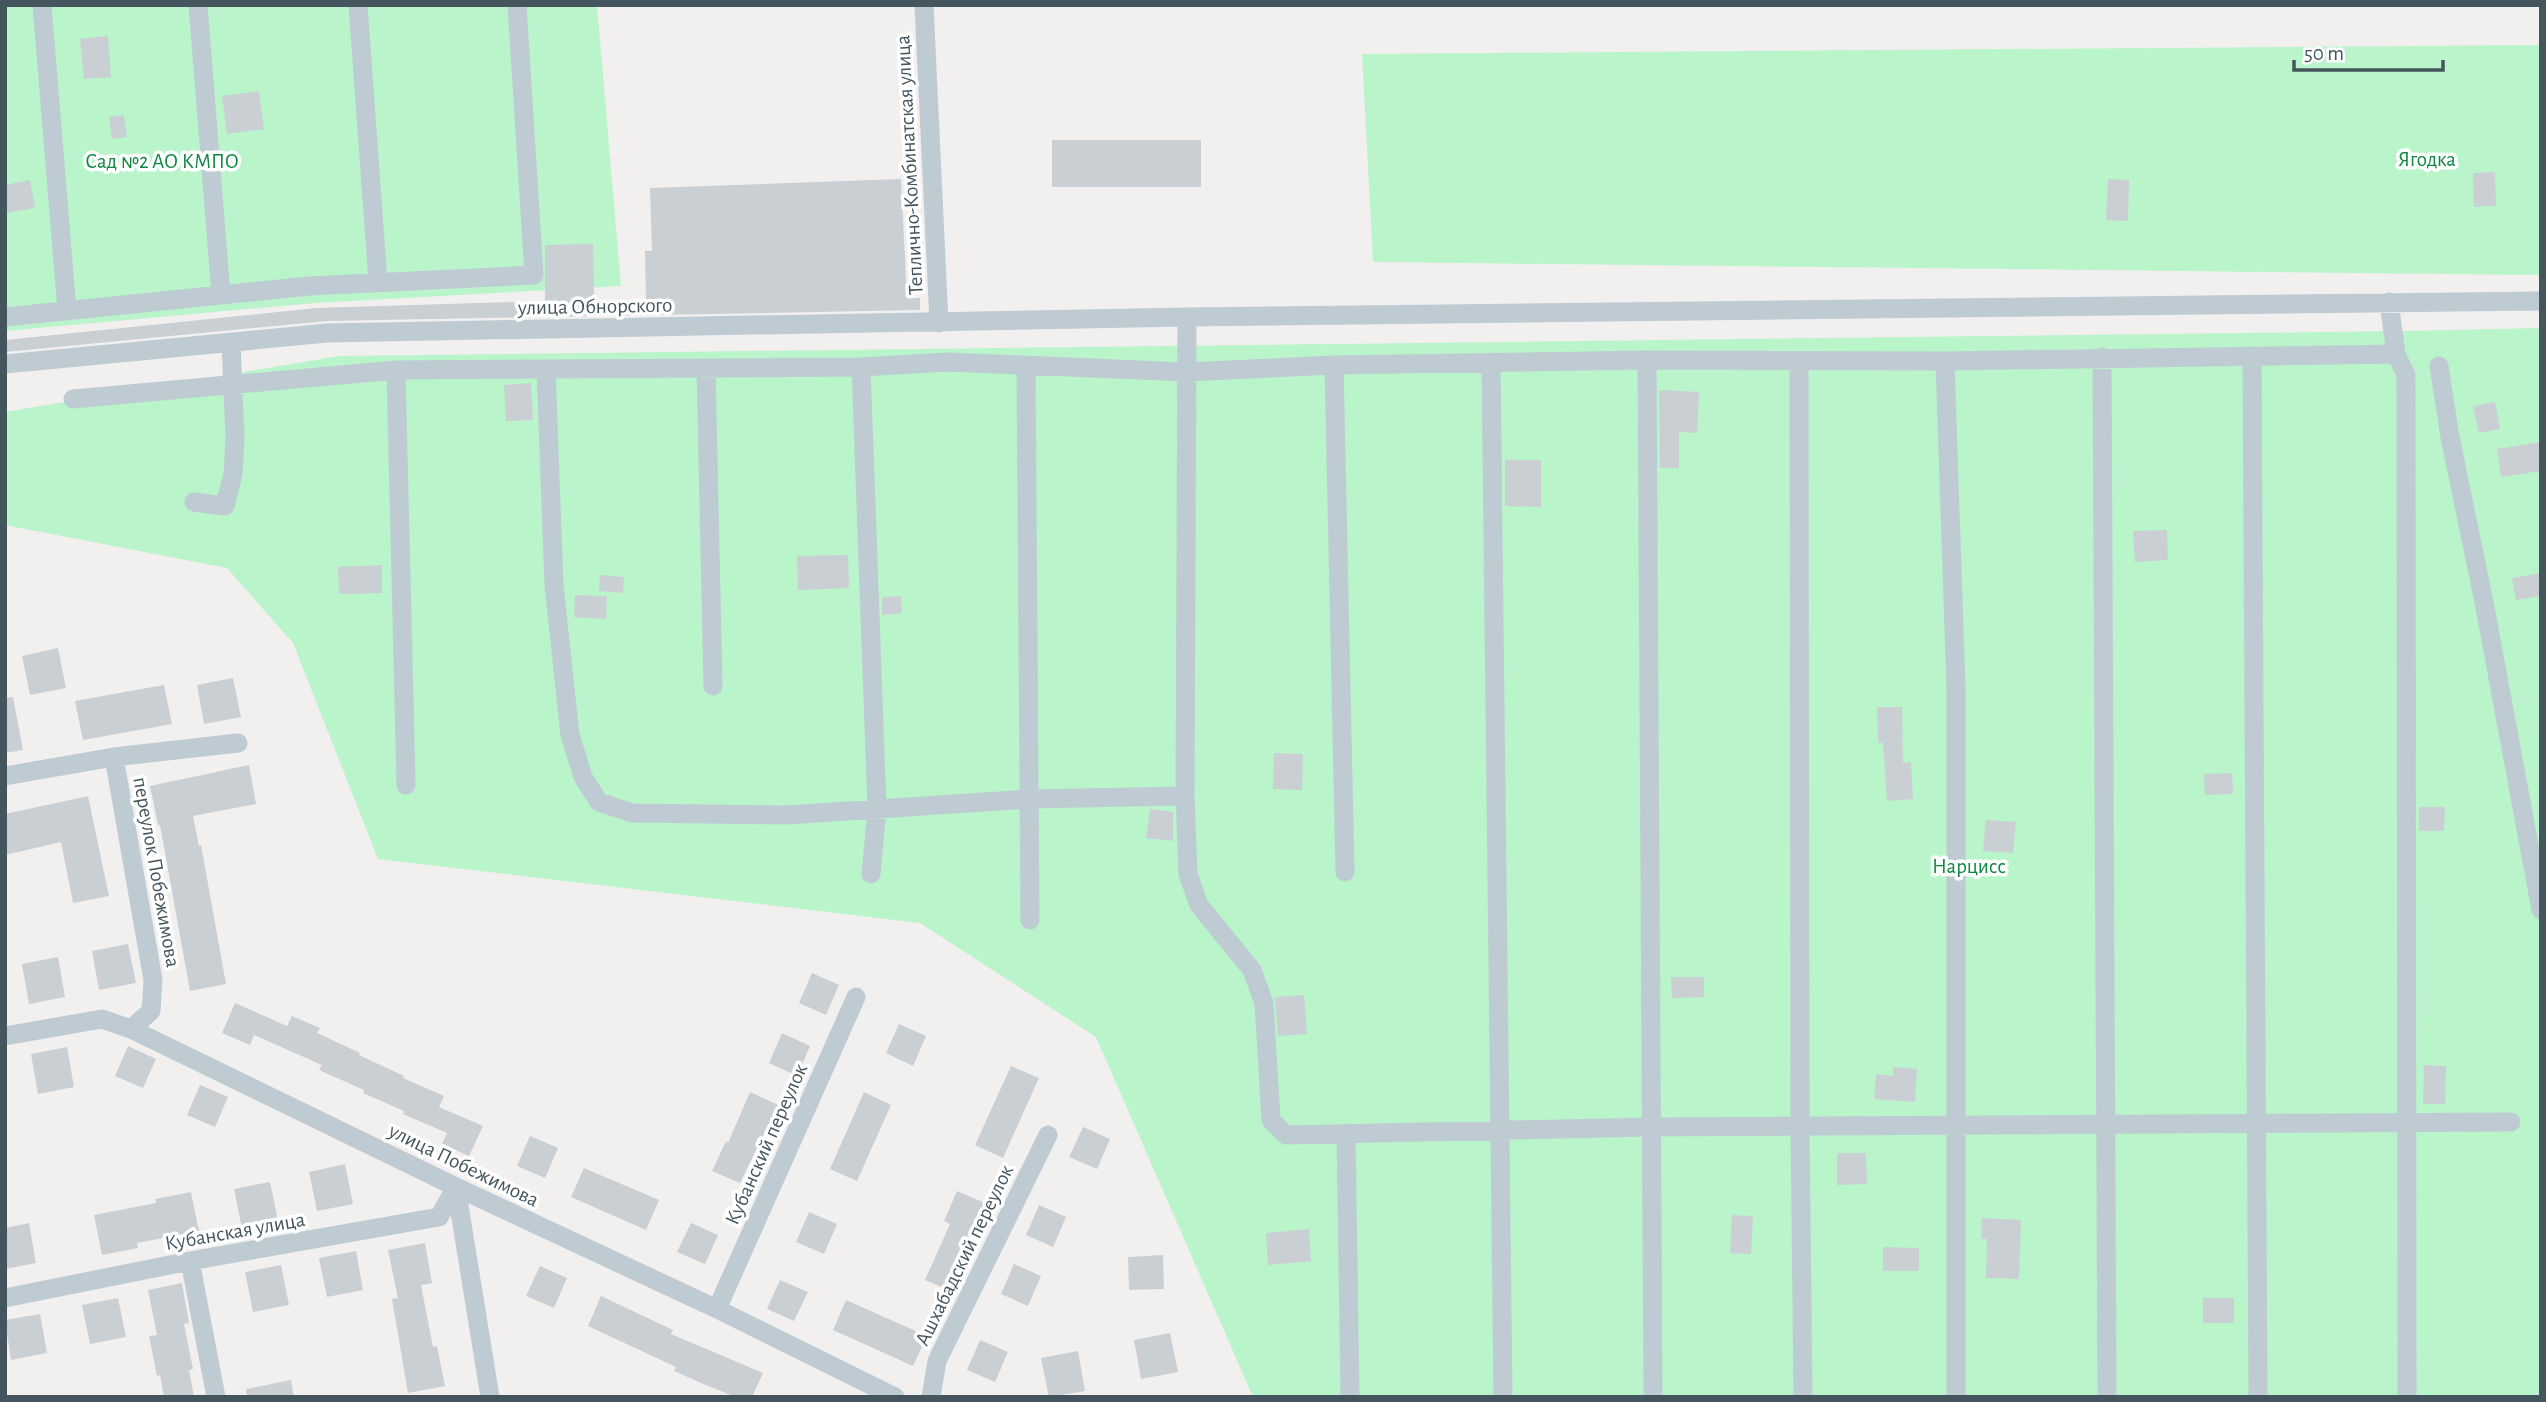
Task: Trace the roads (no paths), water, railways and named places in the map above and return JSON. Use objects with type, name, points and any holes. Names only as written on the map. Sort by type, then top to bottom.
[{"type":"street","points":[[42,5],[66,311]]},
{"type":"street","points":[[198,5],[221,295]]},
{"type":"street","points":[[358,5],[378,282]]},
{"type":"street","points":[[5,317],[309,286],[534,275],[517,5]]},
{"type":"street","name":"Теплично-Комбинатская улица","points":[[924,5],[939,323]]},
{"type":"street","name":"улица Обнорского","points":[[5,364],[327,333],[1187,317],[2541,301]]},
{"type":"street","points":[[2389,302],[2396,354],[2406,375],[2407,1397]]},
{"type":"street","points":[[1187,317],[1185,796],[1188,874],[1199,905],[1252,970],[1264,1003],[1271,1120],[1286,1135],[1651,1127],[2511,1122]]},
{"type":"street","points":[[194,502],[225,506],[234,462],[232,342]]},
{"type":"street","points":[[74,399],[396,370],[861,367],[948,362],[1186,372],[1334,365],[1491,362],[1945,361],[2396,354]]},
{"type":"street","points":[[2252,356],[2258,1397]]},
{"type":"street","points":[[2102,357],[2107,1397]]},
{"type":"street","points":[[1647,360],[1653,1397]]},
{"type":"street","points":[[1799,361],[1803,1397]]},
{"type":"street","points":[[1945,361],[1956,688],[1956,1397]]},
{"type":"street","points":[[1491,362],[1503,1397]]},
{"type":"street","points":[[1026,365],[1030,920]]},
{"type":"street","points":[[1334,365],[1345,872]]},
{"type":"street","points":[[2439,366],[2450,437],[2487,615],[2541,910]]},
{"type":"street","points":[[861,367],[877,809],[871,874]]},
{"type":"street","points":[[706,368],[713,687]]},
{"type":"street","points":[[546,369],[554,585],[570,735],[583,777],[598,802],[632,813],[787,815],[1028,799],[1185,796]]},
{"type":"street","points":[[396,370],[406,785]]},
{"type":"street","points":[[5,776],[114,757],[238,743]]},
{"type":"street","name":"переулок Побежимова","points":[[114,757],[153,981],[151,1011],[131,1028]]},
{"type":"street","name":"Кубанский переулок","points":[[717,1309],[856,997]]},
{"type":"street","name":"улица Побежимова","points":[[5,1035],[102,1019],[131,1028],[895,1397]]},
{"type":"street","points":[[1346,1133],[1350,1397]]},
{"type":"street","name":"Ашхабадский переулок","points":[[931,1397],[937,1361],[1048,1135]]},
{"type":"street","points":[[456,1187],[490,1397]]},
{"type":"street","name":"Кубанская улица","points":[[5,1298],[190,1261],[439,1217],[456,1187]]},
{"type":"street","points":[[190,1261],[216,1397]]},
{"type":"park label","name":"Ягодка","points":[[2427,159]]},
{"type":"park label","name":"Сад №2 АО КМПО","points":[[162,161]]},
{"type":"park label","name":"Нарцисс","points":[[1969,866]]}]
